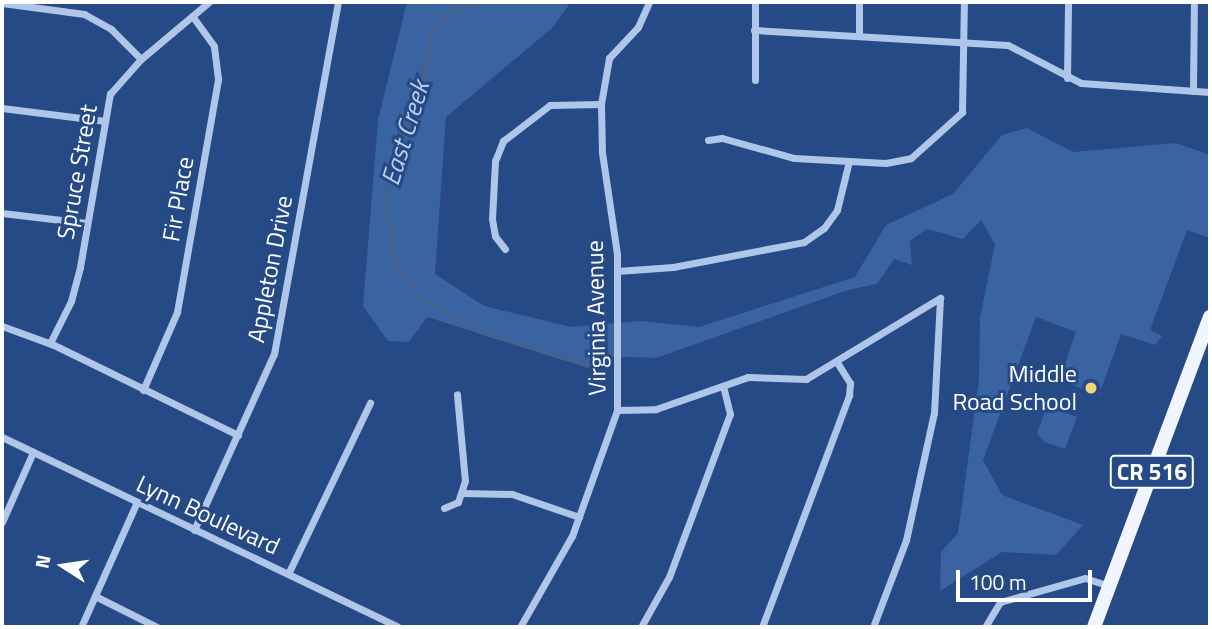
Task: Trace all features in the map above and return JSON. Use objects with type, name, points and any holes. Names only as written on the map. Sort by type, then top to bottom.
[{"type":"main road","name":"CR 516","points":[[1094,627],[1210,317]]},
{"type":"street","name":"Spruce Street","points":[[50,343],[71,301],[105,121],[116,84],[141,59],[209,2]]},
{"type":"street","name":"Appleton Drive","points":[[194,530],[265,379],[280,328],[338,2]]},
{"type":"street","name":"Virginia Avenue","points":[[520,627],[579,517],[617,411],[617,271],[602,153],[601,104],[609,58],[638,27],[649,2]]},
{"type":"street","points":[[755,2],[755,80]]},
{"type":"street","points":[[859,2],[859,35]]},
{"type":"street","points":[[708,139],[722,138],[794,158],[895,163],[911,158],[958,120],[965,86],[964,2]]},
{"type":"street","points":[[1067,78],[1068,2]]},
{"type":"street","points":[[1193,91],[1194,2]]},
{"type":"street","points":[[2,3],[84,14],[111,29],[141,59]]},
{"type":"street","name":"Fir Place","points":[[143,390],[177,312],[218,79],[214,46],[192,16]]},
{"type":"street","points":[[754,30],[965,41],[1017,47],[1067,78],[1081,83],[1210,92]]},
{"type":"street","points":[[505,249],[495,236],[492,219],[495,161],[503,141],[550,105],[601,104]]},
{"type":"street","points":[[2,108],[105,121]]},
{"type":"street","points":[[617,271],[673,267],[804,243],[824,228],[837,210],[849,161]]},
{"type":"street","points":[[2,213],[86,222]]},
{"type":"street","points":[[617,411],[656,409],[757,377],[806,379],[940,298],[934,413],[906,540],[873,627]]},
{"type":"street","points":[[2,326],[50,343],[238,435]]},
{"type":"street","points":[[762,627],[849,395],[850,383],[837,362]]},
{"type":"street","points":[[641,627],[669,577],[730,414],[723,386]]},
{"type":"street","points":[[444,508],[458,502],[465,481],[457,394]]},
{"type":"street","points":[[288,574],[370,403]]},
{"type":"street","name":"Lynn Boulevard","points":[[2,438],[392,626]]},
{"type":"street","points":[[2,522],[33,453]]},
{"type":"street","points":[[462,493],[524,496],[579,517]]},
{"type":"street","points":[[81,627],[137,502]]},
{"type":"street","points":[[985,627],[1000,602],[1085,579],[1110,586]]},
{"type":"street","points":[[95,596],[157,627]]},
{"type":"shaded area","points":[[407,2],[571,2],[552,28],[446,117],[435,274],[484,306],[571,327],[641,321],[699,327],[855,277],[886,225],[953,194],[1002,135],[1027,128],[1073,152],[1176,143],[1210,155],[1210,238],[1187,230],[1150,330],[1162,336],[1155,345],[1121,334],[1099,395],[1059,380],[1076,332],[1036,317],[983,460],[1002,495],[1083,525],[1056,555],[1002,552],[940,591],[941,552],[958,533],[979,380],[980,318],[995,244],[981,220],[963,239],[927,229],[910,241],[912,265],[894,259],[877,284],[848,290],[656,358],[596,356],[597,370],[427,317],[409,342],[388,341],[363,306],[378,120]]},
{"type":"shaded area","points":[[1047,406],[1077,417],[1065,449],[1044,442],[1037,433]]},
{"type":"waterway","name":"East Creek","points":[[482,2],[452,9],[432,35],[418,104],[398,142],[386,196],[395,265],[420,297],[477,331],[588,366],[604,366]]},
{"type":"place","name":"Middle Road School","points":[[1091,388]]}]
